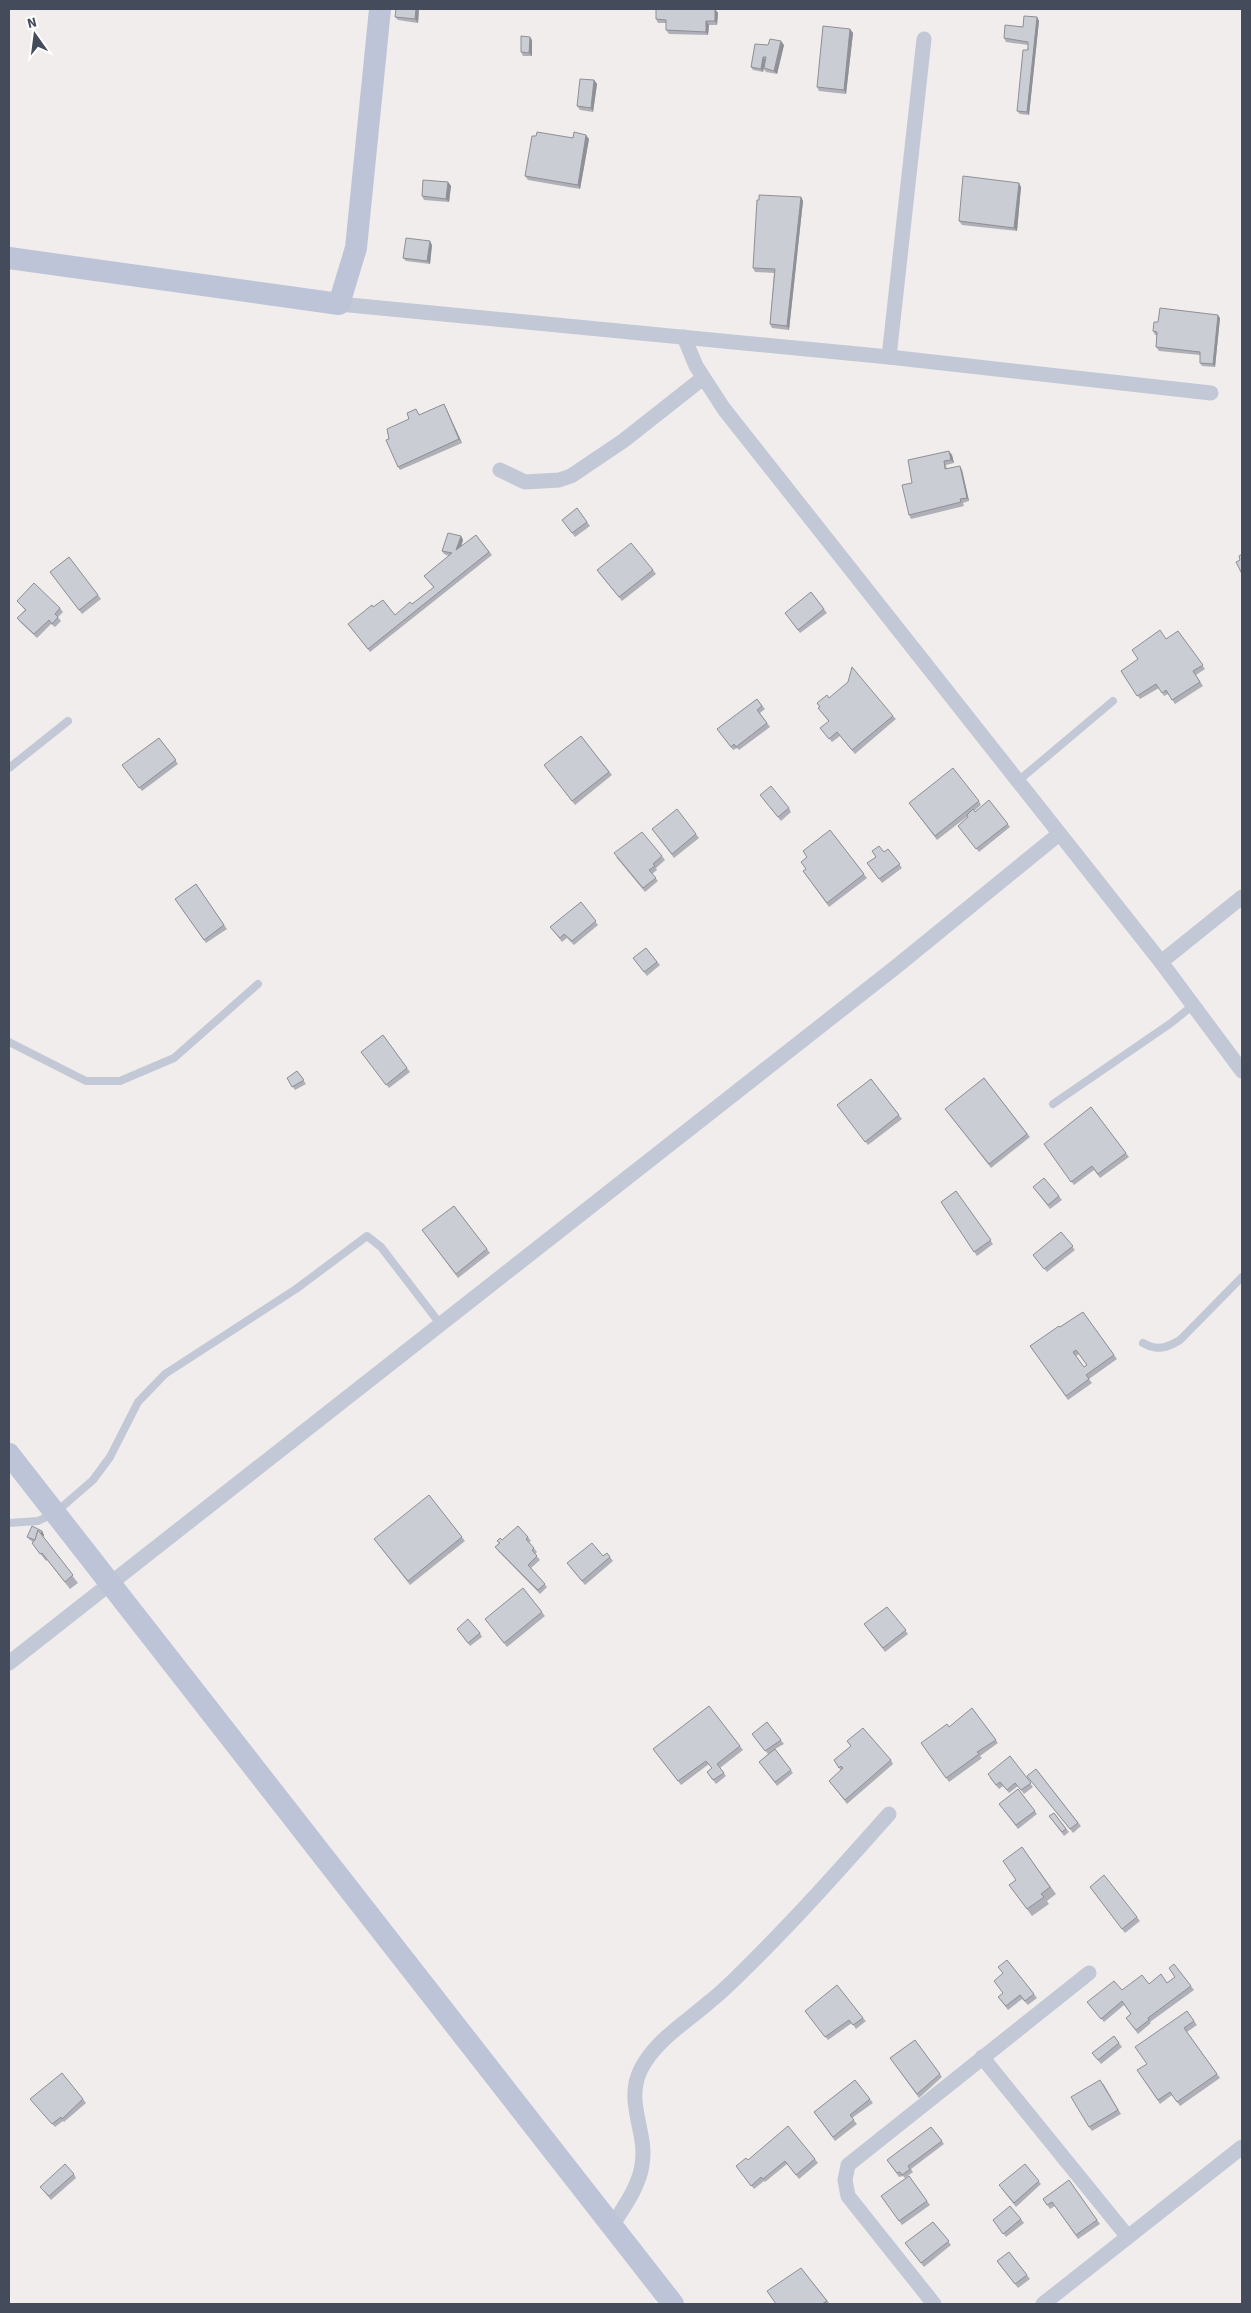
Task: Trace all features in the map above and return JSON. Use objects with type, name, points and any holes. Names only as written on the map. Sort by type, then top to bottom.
[{"type":"street","points":[[339,304],[356,248],[380,9]]},
{"type":"street","points":[[889,357],[924,39]]},
{"type":"street","points":[[14,257],[339,304],[889,357],[1211,393]]},
{"type":"street","points":[[684,337],[690,354],[703,378],[724,409],[1161,962],[1242,1071]]},
{"type":"street","points":[[500,470],[525,482],[559,480],[571,476],[623,441],[703,378]]},
{"type":"street","points":[[9,1663],[889,972],[1059,834]]},
{"type":"street","points":[[1161,962],[1242,897]]},
{"type":"street","points":[[9,1454],[673,2304]]},
{"type":"street","points":[[612,2226],[636,2184],[643,2165],[643,2152],[634,2096],[635,2085],[648,2057],[663,2040],[711,2002],[744,1970],[826,1884],[889,1814]]},
{"type":"street","points":[[934,2304],[848,2196],[844,2180],[848,2165],[1088,1972]]},
{"type":"street","points":[[982,2057],[1128,2237]]},
{"type":"street","points":[[1043,2304],[1242,2147]]},
{"type":"lane","points":[[1018,781],[1112,701]]},
{"type":"lane","points":[[9,768],[68,721]]},
{"type":"lane","points":[[9,1042],[86,1081],[120,1081],[174,1058],[258,984]]},
{"type":"lane","points":[[1053,1104],[1192,1006]]},
{"type":"lane","points":[[9,1523],[38,1520],[55,1513],[93,1480],[110,1456],[138,1402],[165,1374],[296,1290],[367,1236],[381,1247],[441,1324]]},
{"type":"lane","points":[[1143,1343],[1151,1347],[1168,1347],[1180,1340],[1242,1277]]},
{"type":"building","points":[[396,9],[416,9],[415,19],[395,17]]},
{"type":"building","points":[[656,9],[715,9],[715,21],[706,21],[706,32],[666,30],[666,20],[656,19]]},
{"type":"building","points":[[1024,16],[1037,17],[1027,112],[1017,111],[1023,50],[1028,50],[1028,42],[1004,38],[1005,25],[1023,27]]},
{"type":"building","points":[[823,26],[850,29],[844,90],[817,87]]},
{"type":"building","points":[[521,36],[530,37],[529,53],[521,52]]},
{"type":"building","points":[[770,39],[781,41],[774,71],[764,68],[766,57],[763,57],[761,69],[751,67],[755,44],[768,45]]},
{"type":"building","points":[[580,79],[594,80],[591,108],[577,106]]},
{"type":"building","points":[[537,132],[573,138],[574,132],[586,135],[578,185],[525,176],[532,136],[536,136]]},
{"type":"building","points":[[963,176],[1019,183],[1014,228],[959,221]]},
{"type":"building","points":[[423,180],[448,182],[446,199],[422,196]]},
{"type":"building","points":[[759,195],[801,197],[787,326],[770,324],[775,269],[753,268],[757,200],[759,200]]},
{"type":"building","points":[[406,238],[430,241],[427,261],[403,258]]},
{"type":"building","points":[[1160,308],[1218,315],[1213,364],[1200,363],[1200,352],[1156,347],[1157,332],[1153,331],[1154,322],[1158,322]]},
{"type":"building","points":[[444,404],[459,439],[398,467],[386,440],[389,439],[387,429],[409,419],[407,413],[416,409],[419,415]]},
{"type":"building","points":[[949,451],[951,460],[944,461],[945,469],[960,466],[967,498],[960,499],[961,502],[909,515],[902,485],[912,483],[908,460]]},
{"type":"building","points":[[577,508],[587,522],[572,533],[562,520]]},
{"type":"building","points":[[448,533],[461,536],[456,550],[476,535],[489,552],[368,649],[348,624],[372,605],[373,607],[383,600],[395,615],[410,602],[412,604],[434,587],[424,576],[452,553],[442,551]]},
{"type":"building","points":[[631,543],[653,570],[619,597],[597,570]]},
{"type":"building","points":[[1242,554],[1242,574],[1236,562],[1240,560],[1239,556]]},
{"type":"building","points":[[69,557],[98,595],[79,610],[50,572]]},
{"type":"building","points":[[34,583],[60,608],[55,614],[58,617],[52,624],[49,620],[34,634],[17,618],[26,610],[17,601]]},
{"type":"building","points":[[811,592],[824,609],[798,630],[785,613]]},
{"type":"building","points":[[1160,630],[1166,639],[1178,631],[1203,665],[1193,671],[1200,682],[1172,700],[1166,690],[1162,693],[1156,684],[1137,696],[1121,671],[1138,659],[1132,650]]},
{"type":"building","points":[[852,667],[893,716],[852,750],[837,732],[829,739],[820,728],[829,721],[818,708],[820,707],[817,703],[827,695],[829,698],[848,682]]},
{"type":"building","points":[[757,699],[762,706],[757,710],[767,723],[736,747],[734,744],[731,747],[717,729]]},
{"type":"building","points":[[581,736],[609,772],[572,801],[544,765]]},
{"type":"building","points":[[159,738],[176,760],[139,788],[122,765]]},
{"type":"building","points":[[953,768],[979,801],[935,836],[909,803]]},
{"type":"building","points":[[771,786],[789,808],[778,817],[760,795]]},
{"type":"building","points":[[989,800],[1008,824],[976,849],[958,826],[968,817],[967,815],[973,809],[975,812]]},
{"type":"building","points":[[677,809],[696,834],[672,854],[652,829]]},
{"type":"building","points":[[830,830],[864,874],[827,903],[803,871],[806,869],[801,862],[807,857],[803,851]]},
{"type":"building","points":[[642,832],[662,856],[653,864],[655,866],[649,870],[656,878],[643,888],[614,853]]},
{"type":"building","points":[[879,846],[884,852],[888,849],[900,864],[879,879],[867,863],[876,857],[872,851]]},
{"type":"building","points":[[196,884],[224,925],[204,940],[175,899]]},
{"type":"building","points":[[581,902],[596,921],[572,941],[564,934],[560,938],[550,927]]},
{"type":"building","points":[[646,948],[657,962],[644,972],[633,958]]},
{"type":"building","points":[[383,1035],[407,1068],[386,1085],[361,1052]]},
{"type":"building","points":[[297,1071],[304,1080],[292,1087],[287,1078]]},
{"type":"building","points":[[984,1078],[1027,1134],[989,1164],[945,1109]]},
{"type":"building","points":[[871,1079],[899,1115],[865,1142],[837,1105]]},
{"type":"building","points":[[1091,1107],[1126,1153],[1098,1174],[1092,1166],[1071,1182],[1044,1144]]},
{"type":"building","points":[[1044,1178],[1059,1196],[1048,1205],[1033,1187]]},
{"type":"building","points":[[956,1191],[991,1240],[974,1252],[941,1202]]},
{"type":"building","points":[[454,1206],[487,1249],[456,1274],[422,1230]]},
{"type":"building","points":[[1061,1232],[1073,1246],[1044,1269],[1033,1255]]},
{"type":"building","points":[[1083,1312],[1114,1355],[1086,1375],[1089,1379],[1066,1396],[1030,1346]],"holes":[[[1076,1350],[1087,1365],[1084,1367],[1073,1352]]]},
{"type":"building","points":[[429,1495],[462,1537],[408,1581],[374,1539]]},
{"type":"building","points":[[32,1526],[42,1531],[41,1534],[38,1530],[35,1540],[27,1537]]},
{"type":"building","points":[[518,1526],[528,1537],[526,1539],[534,1548],[532,1550],[537,1556],[528,1565],[545,1584],[538,1590],[495,1547],[500,1543],[497,1541],[500,1538],[502,1540]]},
{"type":"building","points":[[38,1530],[73,1575],[65,1582],[32,1543]]},
{"type":"building","points":[[592,1543],[603,1556],[607,1553],[610,1557],[582,1581],[567,1563]]},
{"type":"building","points":[[523,1588],[542,1612],[504,1643],[485,1619]]},
{"type":"building","points":[[887,1607],[906,1630],[883,1648],[864,1624]]},
{"type":"building","points":[[468,1619],[480,1633],[468,1643],[457,1629]]},
{"type":"building","points":[[709,1706],[740,1746],[717,1764],[724,1773],[713,1780],[707,1772],[712,1768],[706,1761],[678,1781],[653,1749]]},
{"type":"building","points":[[972,1708],[996,1740],[977,1752],[979,1754],[946,1778],[921,1743],[947,1724],[949,1727]]},
{"type":"building","points":[[767,1722],[781,1740],[765,1751],[752,1734]]},
{"type":"building","points":[[863,1728],[891,1760],[845,1800],[829,1781],[843,1768],[841,1766],[839,1768],[834,1760],[851,1746],[847,1741]]},
{"type":"building","points":[[775,1749],[791,1770],[775,1782],[759,1762]]},
{"type":"building","points":[[1010,1756],[1031,1783],[1021,1790],[1015,1783],[1007,1790],[1000,1782],[996,1785],[988,1774]]},
{"type":"building","points":[[1036,1769],[1078,1823],[1070,1829],[1027,1776]]},
{"type":"building","points":[[1018,1789],[1035,1811],[1016,1825],[999,1804]]},
{"type":"building","points":[[1054,1813],[1066,1829],[1062,1832],[1049,1816]]},
{"type":"building","points":[[1022,1847],[1050,1887],[1041,1894],[1044,1897],[1027,1909],[1009,1885],[1016,1880],[1003,1861]]},
{"type":"building","points":[[1104,1875],[1137,1917],[1122,1929],[1090,1887]]},
{"type":"building","points":[[1007,1960],[1034,1994],[1025,2001],[1020,1995],[1006,2006],[998,1997],[1003,1993],[994,1981],[1003,1973],[998,1967]]},
{"type":"building","points":[[1174,1964],[1191,1986],[1148,2018],[1149,2020],[1136,2030],[1126,2018],[1131,2014],[1122,2001],[1101,2019],[1087,2002],[1114,1981],[1122,1990],[1142,1975],[1149,1984],[1161,1974],[1167,1983],[1175,1977],[1169,1968]]},
{"type":"building","points":[[837,1985],[863,2018],[853,2025],[849,2020],[825,2037],[805,2011]]},
{"type":"building","points":[[1187,2011],[1194,2021],[1184,2028],[1217,2074],[1177,2102],[1170,2092],[1158,2100],[1137,2070],[1147,2064],[1135,2047]]},
{"type":"building","points":[[1114,2036],[1119,2043],[1098,2060],[1092,2053]]},
{"type":"building","points":[[915,2040],[940,2074],[917,2094],[890,2058]]},
{"type":"building","points":[[62,2073],[83,2099],[62,2119],[61,2117],[52,2124],[30,2099]]},
{"type":"building","points":[[855,2080],[870,2099],[850,2115],[854,2120],[833,2137],[814,2112]]},
{"type":"building","points":[[1100,2080],[1118,2110],[1089,2127],[1071,2097]]},
{"type":"building","points":[[788,2126],[815,2159],[796,2175],[785,2161],[751,2186],[736,2166],[746,2158],[748,2160]]},
{"type":"building","points":[[931,2127],[942,2141],[908,2166],[910,2169],[902,2175],[900,2172],[897,2173],[887,2160]]},
{"type":"building","points":[[65,2164],[74,2174],[49,2196],[40,2187]]},
{"type":"building","points":[[1025,2164],[1039,2181],[1014,2203],[999,2185]]},
{"type":"building","points":[[909,2176],[927,2201],[899,2221],[881,2196]]},
{"type":"building","points":[[1069,2180],[1097,2220],[1076,2235],[1052,2202],[1047,2205],[1043,2199]]},
{"type":"building","points":[[1010,2206],[1021,2219],[1003,2234],[993,2220]]},
{"type":"building","points":[[933,2222],[949,2241],[921,2263],[905,2243]]},
{"type":"building","points":[[1009,2252],[1027,2275],[1015,2284],[997,2261]]},
{"type":"building","points":[[801,2268],[827,2301],[822,2304],[776,2304],[767,2291]]}]
